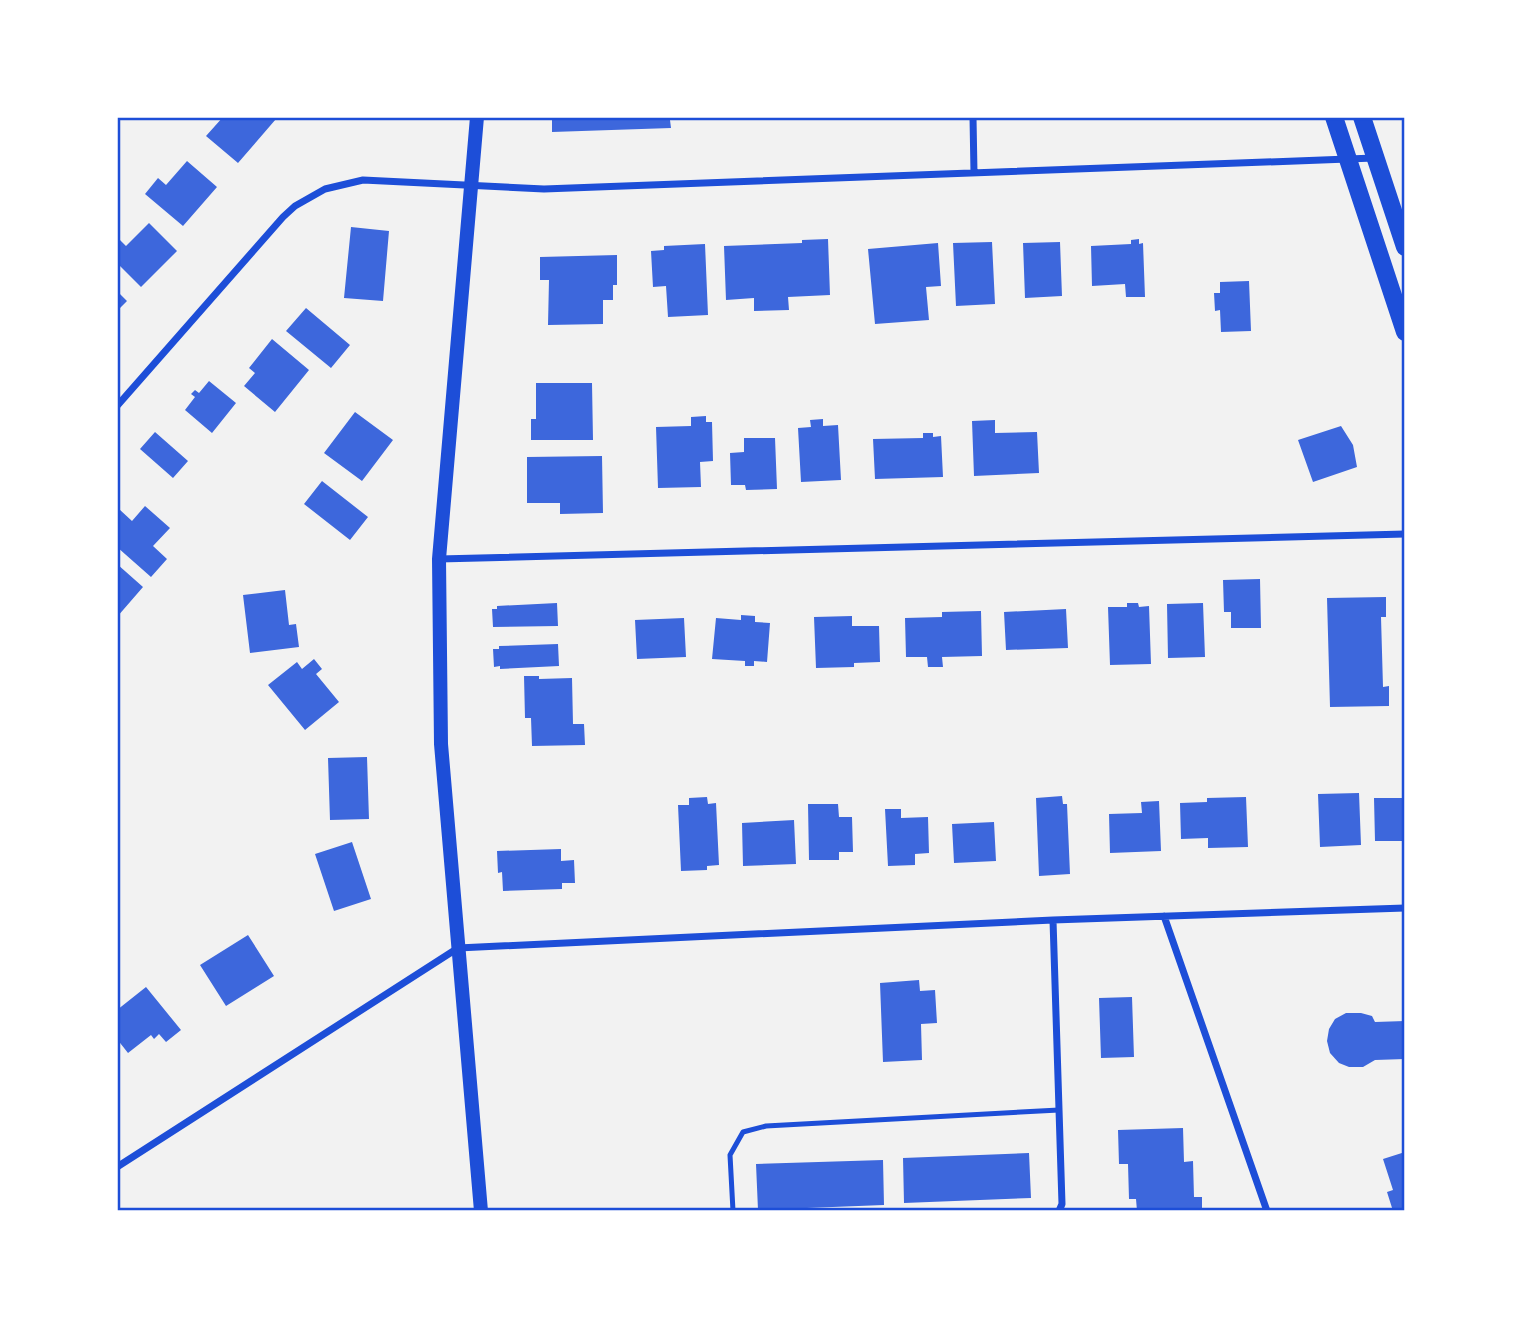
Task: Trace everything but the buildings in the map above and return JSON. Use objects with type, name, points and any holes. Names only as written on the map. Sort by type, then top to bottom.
[{"type":"main road","points":[[477,117],[439,559],[441,744],[481,1211]]},
{"type":"main road","points":[[1334,117],[1405,332]]},
{"type":"main road","points":[[1363,117],[1405,247]]},
{"type":"street","points":[[973,117],[974,173]]},
{"type":"street","points":[[117,406],[269,230],[295,206],[309,196],[334,186],[363,180],[544,189],[1376,158]]},
{"type":"street","points":[[439,559],[1405,534]]},
{"type":"street","points":[[117,1167],[458,948],[1053,920],[1405,908]]},
{"type":"street","points":[[1164,916],[1267,1211]]},
{"type":"street","points":[[1053,920],[1062,1204],[1059,1211]]},
{"type":"lane","points":[[733,1211],[730,1154],[743,1132],[766,1126],[1059,1110]]}]
